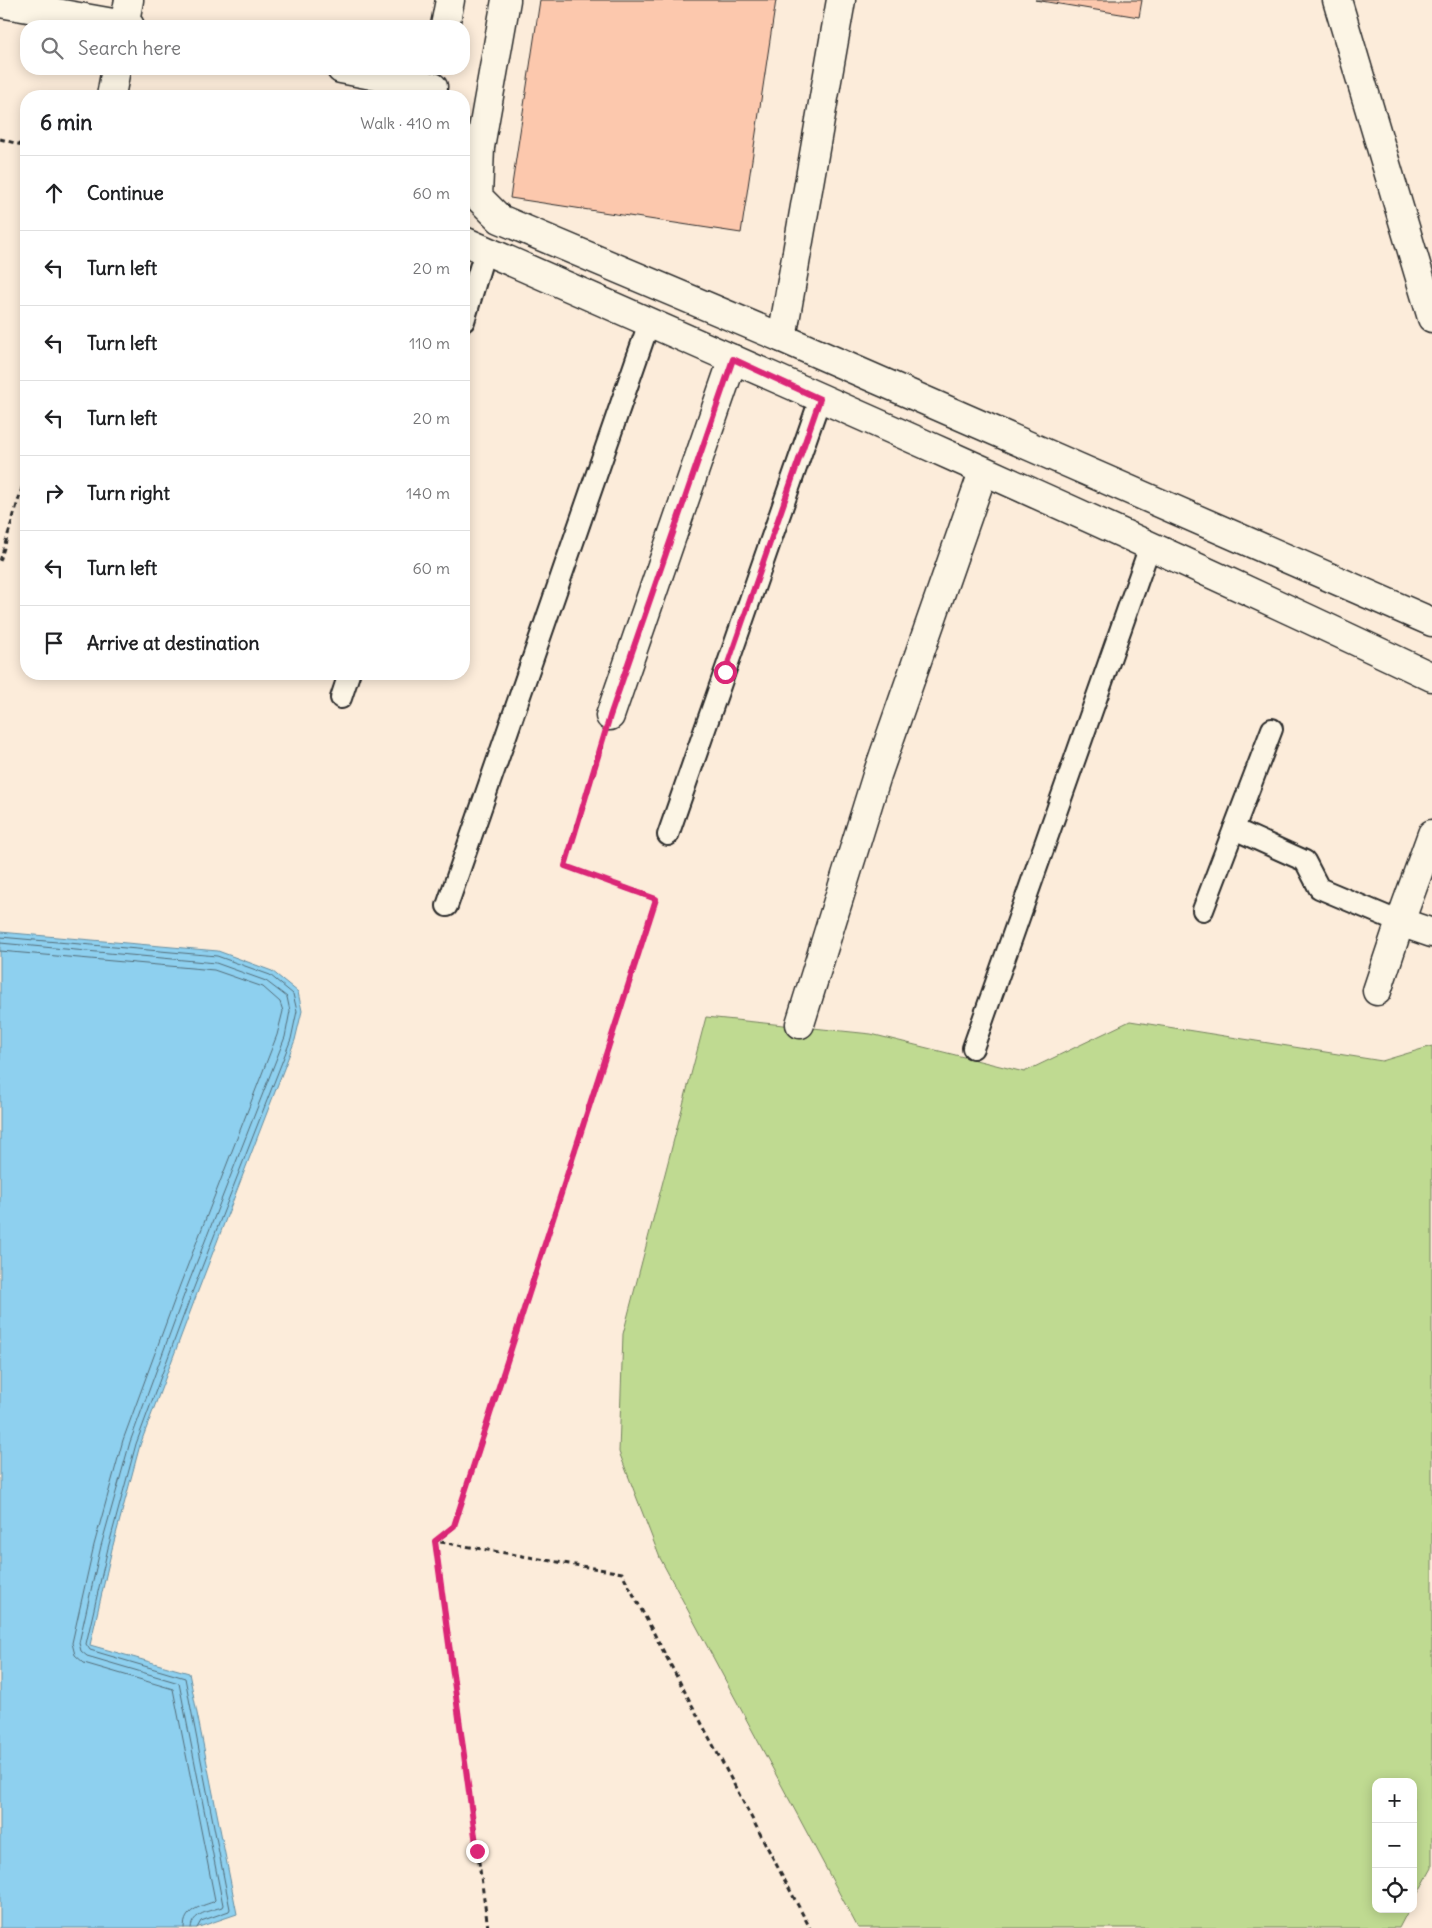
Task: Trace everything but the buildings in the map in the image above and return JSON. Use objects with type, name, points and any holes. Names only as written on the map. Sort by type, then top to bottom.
[{"type":"street","points":[[446,20],[450,0]]},
{"type":"street","points":[[506,0],[480,147],[478,196],[500,219],[782,338],[1432,622]]},
{"type":"street","points":[[782,338],[841,0]]},
{"type":"street","points":[[1337,0],[1432,318]]},
{"type":"street","points":[[0,3],[127,19]]},
{"type":"street","points":[[112,90],[115,75]]},
{"type":"street","points":[[378,75],[434,84]]},
{"type":"street","points":[[474,246],[733,359],[1150,546],[1432,677]]},
{"type":"street","points":[[610,716],[733,359]]},
{"type":"street","points":[[800,1024],[877,775],[982,472]]},
{"type":"street","points":[[1377,991],[1432,834]]},
{"type":"street","points":[[1400,922],[1432,933]]},
{"type":"lane","points":[[470,276],[474,246]]},
{"type":"lane","points":[[447,906],[649,323]]},
{"type":"lane","points":[[668,835],[820,399]]},
{"type":"lane","points":[[973,1048],[1150,546]]},
{"type":"lane","points":[[341,698],[347,680]]},
{"type":"lane","points":[[1204,910],[1272,729]]},
{"type":"lane","points":[[1234,829],[1305,861],[1319,888],[1400,922]]},
{"type":"path","points":[[0,139],[20,144]]},
{"type":"path","points":[[0,561],[20,495]]},
{"type":"path","points":[[435,1541],[454,1526],[656,899],[565,866],[610,716]]},
{"type":"path","points":[[435,1541],[488,1928]]},
{"type":"path","points":[[435,1541],[622,1574],[810,1928]]},
{"type":"green space","points":[[706,1017],[871,1034],[1024,1072],[1130,1021],[1382,1061],[1432,1046],[1432,1868],[1417,1895],[1417,1778],[1372,1778],[1372,1913],[1407,1913],[1399,1928],[858,1928],[660,1558],[619,1452],[623,1334]]},
{"type":"water","points":[[0,932],[218,951],[272,971],[298,992],[302,1011],[295,1040],[140,1445],[112,1549],[90,1645],[189,1673],[237,1914],[196,1928],[0,1928]]},
{"type":"route","points":[[477,1851],[435,1541],[454,1526],[656,899],[565,866],[610,716],[733,359],[820,399],[725,672]]}]
